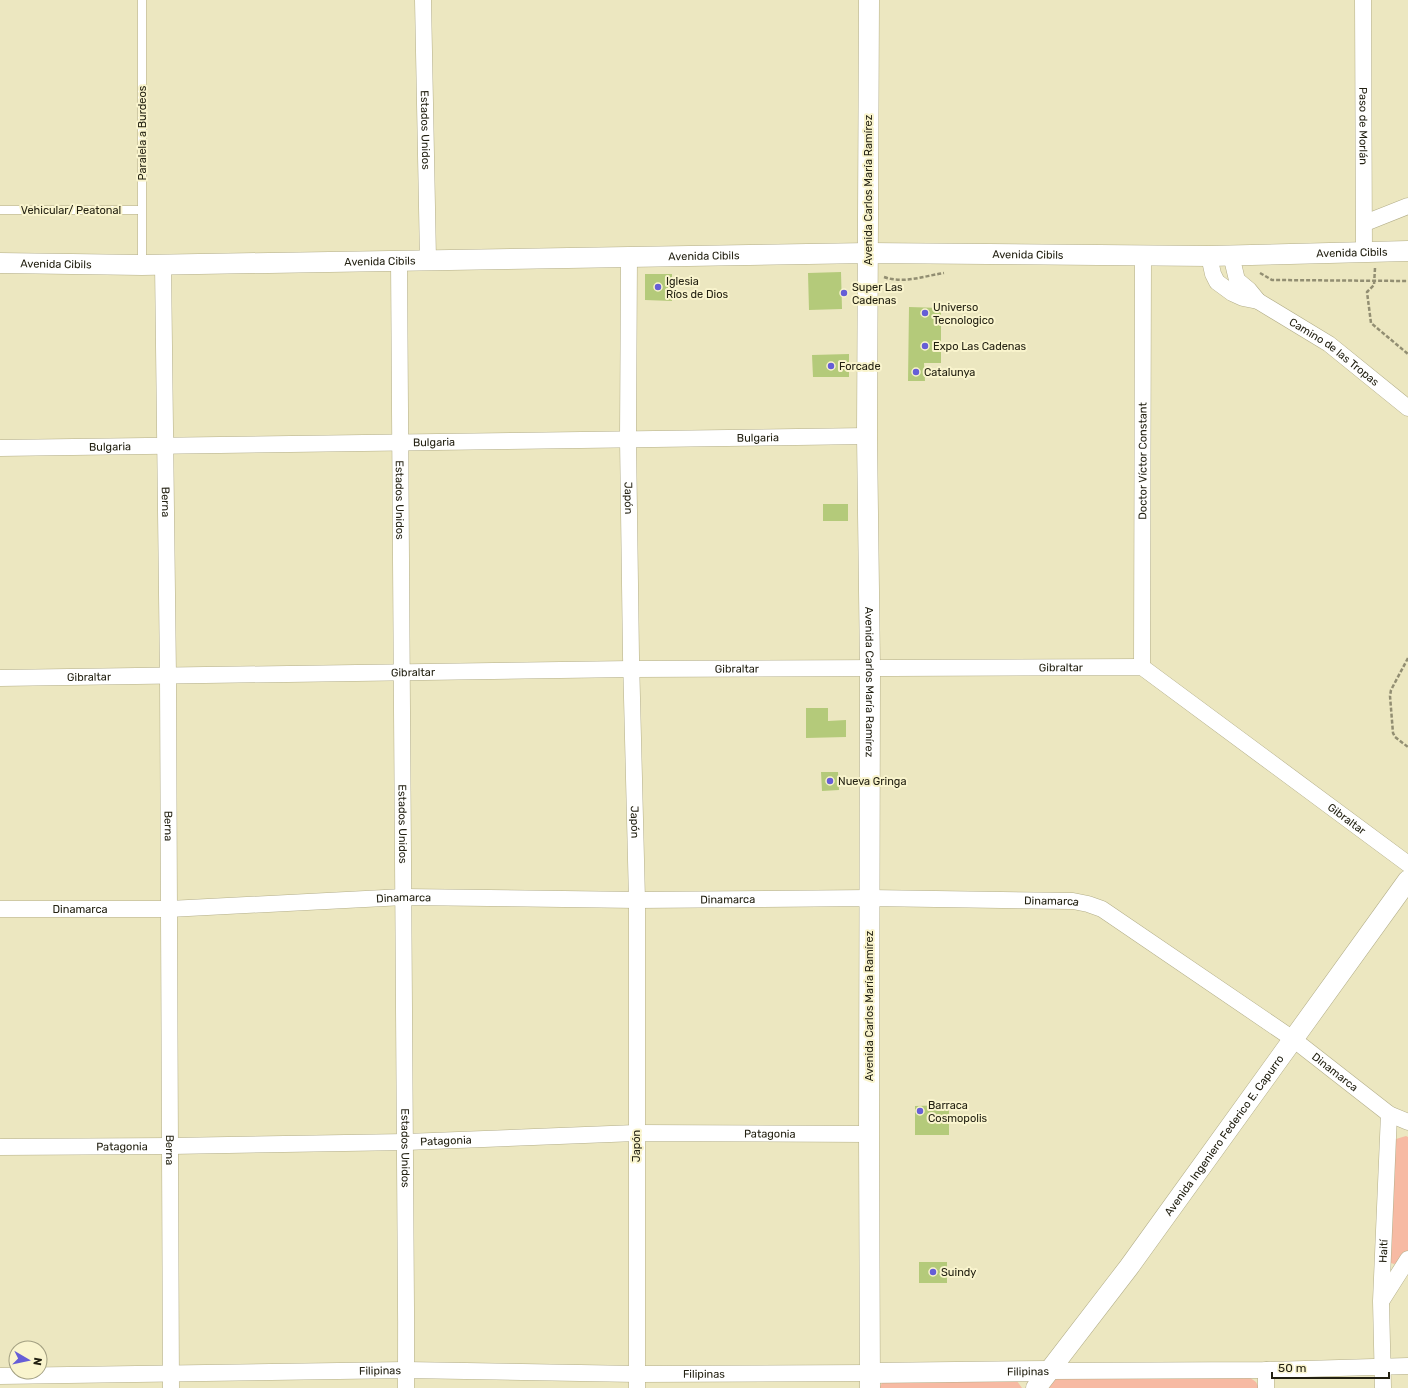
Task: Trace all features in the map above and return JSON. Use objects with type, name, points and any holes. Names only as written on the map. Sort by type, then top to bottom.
[{"type":"street","name":"Estados Unidos","points":[[423,0],[428,259]]},
{"type":"street","name":"Avenida Carlos María Ramírez","points":[[868,0],[867,436],[870,668],[870,1381]]},
{"type":"street","name":"Paso de Morlán","points":[[1363,0],[1365,223],[1370,252]]},
{"type":"street","points":[[1365,223],[1408,206]]},
{"type":"street","name":"Avenida Cibils","points":[[0,263],[142,265],[428,259],[868,253],[1209,256],[1408,252]]},
{"type":"street","name":"Doctor Víctor Constant","points":[[1142,667],[1143,255]]},
{"type":"street","name":"Camino de las Tropas","points":[[1231,255],[1237,280],[1249,290],[1258,301],[1329,344],[1408,408]]},
{"type":"street","name":"Japón","points":[[629,256],[628,439],[631,669],[637,900],[637,1381]]},
{"type":"street","name":"Camino de las Tropas","points":[[1209,256],[1213,274],[1217,282],[1232,293],[1243,298],[1258,301]]},
{"type":"street","name":"Estados Unidos","points":[[399,260],[399,443],[406,1142],[406,1388]]},
{"type":"street","name":"Berna","points":[[163,264],[164,446],[168,676],[171,1380]]},
{"type":"street","name":"Bulgaria","points":[[0,448],[867,436]]},
{"type":"street","name":"Gibraltar","points":[[0,678],[402,671],[1142,667],[1408,864]]},
{"type":"street","name":"Avenida Ingeniero Federico E. Capurro","points":[[1036,1388],[1129,1267],[1408,880]]},
{"type":"street","name":"Dinamarca","points":[[0,909],[169,909],[404,897],[637,900],[870,898],[1073,901],[1102,909],[1292,1039],[1389,1114],[1408,1122]]},
{"type":"street","name":"Haití","points":[[1383,1388],[1381,1301],[1389,1114]]},
{"type":"street","name":"Patagonia","points":[[0,1147],[406,1142],[636,1133],[869,1134]]},
{"type":"street","points":[[1381,1301],[1408,1259]]},
{"type":"street","name":"Filipinas","points":[[0,1376],[171,1380],[406,1370],[637,1381],[870,1381],[1049,1371],[1266,1370],[1408,1366]]},
{"type":"street","points":[[1266,1370],[1266,1388]]},
{"type":"lane","name":"Paralela a Burdeos","points":[[142,0],[142,265]]},
{"type":"lane","name":"Vehicular/ Peatonal","points":[[0,210],[142,210]]},
{"type":"path","points":[[1370,252],[1375,280],[1374,285],[1367,292],[1372,324],[1408,354]]},
{"type":"path","points":[[1260,273],[1272,280],[1408,281]]},
{"type":"path","points":[[1408,658],[1391,690],[1390,696],[1393,733],[1395,737],[1408,747]]},
{"type":"shaded area","points":[[1406,1136],[1408,1137],[1408,1250],[1401,1261],[1394,1264],[1391,1263],[1389,1259],[1393,1146],[1396,1139]]},
{"type":"shaded area","points":[[1249,1377],[1256,1382],[1259,1388],[1047,1388],[1056,1379]]},
{"type":"shaded area","points":[[1017,1381],[1022,1388],[879,1388],[882,1383]]},
{"type":"building","points":[[841,272],[842,309],[809,310],[808,273]]},
{"type":"building","name":"Iglesia Ríos de Dios","points":[[645,274],[672,274],[672,301],[645,300]]},
{"type":"building","points":[[909,307],[941,308],[941,363],[924,363],[925,381],[908,381]]},
{"type":"building","name":"Forcade","points":[[849,354],[849,377],[813,377],[812,355]]},
{"type":"building","points":[[823,504],[848,504],[848,521],[823,521]]},
{"type":"building","points":[[806,708],[828,708],[828,721],[846,720],[846,737],[806,738]]},
{"type":"building","name":"Nueva Gringa","points":[[821,772],[838,772],[839,790],[822,791]]},
{"type":"building","points":[[949,1105],[949,1135],[915,1135],[915,1106]]},
{"type":"building","name":"Suindy","points":[[919,1262],[947,1262],[947,1283],[919,1283]]},
{"type":"place","name":"Iglesia Ríos de Dios","points":[[658,287]]},
{"type":"place","name":"Super Las Cadenas","points":[[844,293]]},
{"type":"place","name":"Universo Tecnologico","points":[[925,313]]},
{"type":"place","name":"Expo Las Cadenas","points":[[925,346]]},
{"type":"place","name":"Forcade","points":[[831,366]]},
{"type":"place","name":"Catalunya","points":[[916,372]]},
{"type":"place","name":"Nueva Gringa","points":[[830,781]]},
{"type":"place","name":"Barraca Cosmopolis","points":[[920,1111]]},
{"type":"place","name":"Suindy","points":[[933,1272]]}]
